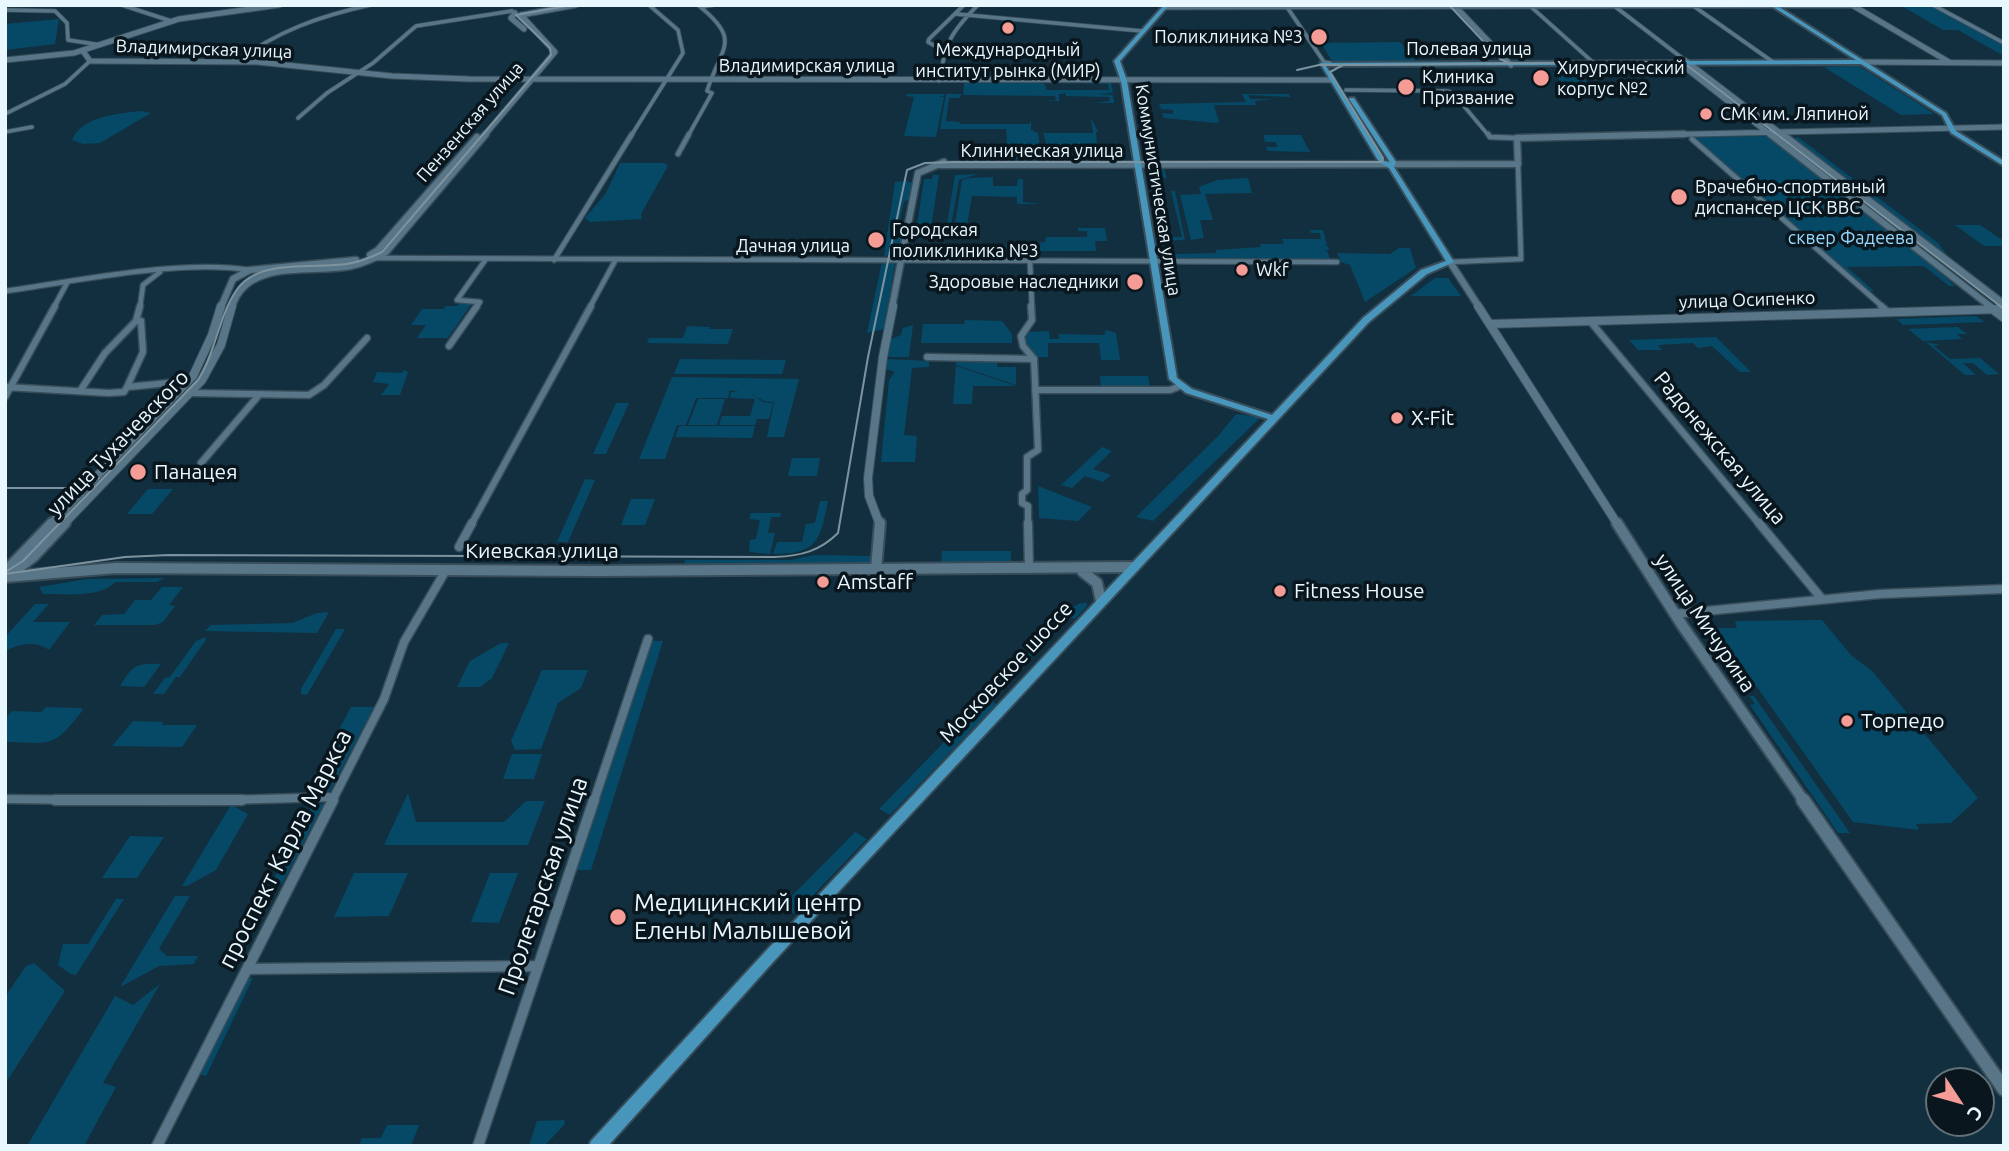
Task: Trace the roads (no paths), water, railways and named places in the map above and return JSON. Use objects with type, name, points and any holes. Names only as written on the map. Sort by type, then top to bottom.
[{"type":"main road","points":[[5,60],[83,51],[171,21],[279,5]]},
{"type":"main road","points":[[516,13],[564,5]]},
{"type":"main road","points":[[516,13],[576,5]]},
{"type":"main road","points":[[1166,6],[1852,5],[1950,62]]},
{"type":"main road","name":"Коммунистическая улица","points":[[1166,6],[1118,58],[1138,164],[1172,379],[1184,389]]},
{"type":"main road","points":[[1446,6],[1499,64]]},
{"type":"main road","points":[[1454,6],[1510,64]]},
{"type":"main road","points":[[1773,6],[1944,114],[1951,128],[1964,139],[2004,164]]},
{"type":"main road","name":"Пензенская улица","points":[[516,13],[555,50],[534,80],[386,252],[370,259],[548,51],[511,18],[516,13]]},
{"type":"main road","points":[[83,51],[90,61]]},
{"type":"main road","name":"Владимирская улица","points":[[90,61],[257,62],[412,78],[525,80],[1332,80]]},
{"type":"main road","points":[[1862,62],[2004,63]]},
{"type":"main road","name":"Полевая улица","points":[[1327,64],[1862,62]]},
{"type":"main road","points":[[1683,63],[1779,132],[2004,306]]},
{"type":"main road","points":[[1683,63],[1766,132],[2004,318]]},
{"type":"main road","name":"улица Мичурина","points":[[1327,64],[1332,80],[1390,164]]},
{"type":"main road","name":"улица Мичурина","points":[[1327,64],[1346,90],[1450,262],[1675,614],[2004,1089]]},
{"type":"main road","points":[[1518,164],[1517,138],[2004,127]]},
{"type":"main road","name":"Клиническая улица","points":[[902,259],[917,176],[938,165],[1518,164]]},
{"type":"main road","points":[[250,270],[277,265],[370,259]]},
{"type":"main road","name":"улица Тухачевского","points":[[5,575],[33,557],[191,393],[214,362],[236,296],[242,286],[272,274],[341,269],[370,259]]},
{"type":"main road","points":[[876,569],[881,531],[879,517],[867,497],[869,463],[882,364],[902,259]]},
{"type":"main road","name":"Московское шоссе","points":[[596,1146],[1101,601],[1383,304],[1424,272],[1450,262]]},
{"type":"main road","name":"улица Тухачевского","points":[[5,575],[13,561],[189,381],[199,367],[228,286],[237,276],[250,270]]},
{"type":"main road","name":"улица Осипенко","points":[[1490,324],[1992,309],[2004,306]]},
{"type":"main road","points":[[1184,389],[1274,418]]},
{"type":"main road","name":"Киевская улица","points":[[5,575],[116,568],[1029,570],[1133,567]]},
{"type":"main road","points":[[1078,569],[1097,581],[1101,601]]},
{"type":"street","points":[[122,5],[171,21]]},
{"type":"street","points":[[236,62],[253,47],[290,26],[370,5]]},
{"type":"street","name":"Пензенская улица","points":[[506,5],[516,13]]},
{"type":"street","points":[[554,260],[681,57],[683,38],[673,23],[649,5]]},
{"type":"street","points":[[699,6],[713,5]]},
{"type":"street","points":[[944,51],[928,43],[964,5]]},
{"type":"street","points":[[939,81],[944,51],[954,29],[978,5]]},
{"type":"street","points":[[1933,5],[2004,43]]},
{"type":"street","points":[[678,154],[712,93],[707,91],[724,52],[726,38],[716,18],[699,6]]},
{"type":"street","points":[[1530,6],[1595,63]]},
{"type":"street","points":[[1612,6],[1683,63]]},
{"type":"street","points":[[1612,6],[1683,63]]},
{"type":"street","points":[[1693,6],[1773,62]]},
{"type":"street","name":"улица Мичурина","points":[[1287,7],[1327,64]]},
{"type":"street","points":[[5,10],[55,11],[67,23],[68,40],[101,45]]},
{"type":"street","points":[[298,118],[416,26],[516,13]]},
{"type":"street","points":[[956,14],[1142,31]]},
{"type":"street","points":[[5,114],[69,80],[88,66],[90,61]]},
{"type":"street","points":[[1346,90],[1448,91],[1454,94],[1490,137],[1517,138]]},
{"type":"street","points":[[5,132],[32,127]]},
{"type":"street","points":[[1692,139],[1888,312]]},
{"type":"street","points":[[1450,262],[1521,259],[1518,164]]},
{"type":"street","name":"Дачная улица","points":[[370,259],[1337,262]]},
{"type":"street","points":[[449,346],[480,302],[457,300],[486,259]]},
{"type":"street","points":[[459,547],[615,261]]},
{"type":"street","points":[[1029,570],[1028,506],[1022,503],[1022,494],[1027,490],[1027,457],[1038,450],[1034,359],[1023,346],[1021,336],[1032,320],[1030,262]]},
{"type":"street","points":[[5,291],[164,270],[224,266],[250,270]]},
{"type":"street","points":[[80,391],[105,353],[136,321],[143,297],[143,285],[164,270]]},
{"type":"street","points":[[5,397],[8,387],[67,283]]},
{"type":"street","points":[[8,387],[80,391],[92,395],[124,392],[143,355],[145,343],[141,321],[136,321]]},
{"type":"street","name":"Радонежская улица","points":[[1590,321],[1822,599]]},
{"type":"street","points":[[191,393],[309,395],[324,385],[367,338]]},
{"type":"street","points":[[927,357],[1034,359]]},
{"type":"street","points":[[127,387],[189,381]]},
{"type":"street","points":[[1035,390],[1184,389]]},
{"type":"street","points":[[201,463],[259,395]]},
{"type":"street","name":"проспект Карла Маркса","points":[[157,1146],[391,684],[404,642],[446,570]]},
{"type":"street","points":[[1675,614],[1822,599],[2004,589]]},
{"type":"street","name":"Пролетарская улица","points":[[478,1146],[648,639]]},
{"type":"street","points":[[5,799],[237,801],[334,797]]},
{"type":"street","points":[[247,969],[537,966]]},
{"type":"tram line","points":[[7,571],[23,561],[198,380],[230,301],[245,281],[271,269],[347,264],[382,252],[551,55],[550,48],[516,15],[572,5]]},
{"type":"tram line","points":[[1449,5],[1500,59],[1509,63]]},
{"type":"tram line","points":[[5,574],[125,557],[169,555],[775,557],[810,551],[838,533],[868,357],[907,170],[925,163],[954,162],[1382,162],[1383,158],[1330,72],[1343,65],[1666,62],[1688,66],[2004,309]]},
{"type":"tram line","points":[[1297,70],[1319,65],[1339,65]]},
{"type":"tram line","points":[[5,488],[66,488],[99,478]]},
{"type":"place","name":"Международный институт рынка (МИР)","points":[[1008,28]]},
{"type":"place","name":"Поликлиника №3","points":[[1319,37]]},
{"type":"place","name":"Хирургический корпус №2","points":[[1541,78]]},
{"type":"place","name":"Клиника Призвание","points":[[1406,87]]},
{"type":"place","name":"СМК им. Ляпиной","points":[[1706,114]]},
{"type":"place","name":"Врачебно-спортивный диспансер ЦСК ВВС","points":[[1679,197]]},
{"type":"place","name":"Городская поликлиника №3","points":[[876,240]]},
{"type":"place","name":"Wkf","points":[[1242,270]]},
{"type":"place","name":"Здоровые наследники","points":[[1135,282]]},
{"type":"place","name":"X-Fit","points":[[1397,418]]},
{"type":"place","name":"Панацея","points":[[138,472]]},
{"type":"place","name":"Amstaff","points":[[823,582]]},
{"type":"place","name":"Fitness House","points":[[1280,591]]},
{"type":"place","name":"Торпедо","points":[[1847,721]]},
{"type":"place","name":"Медицинский центр Елены Малышевой","points":[[618,917]]},
{"type":"park label","name":"сквер Фадеева","points":[[1851,238]]}]
